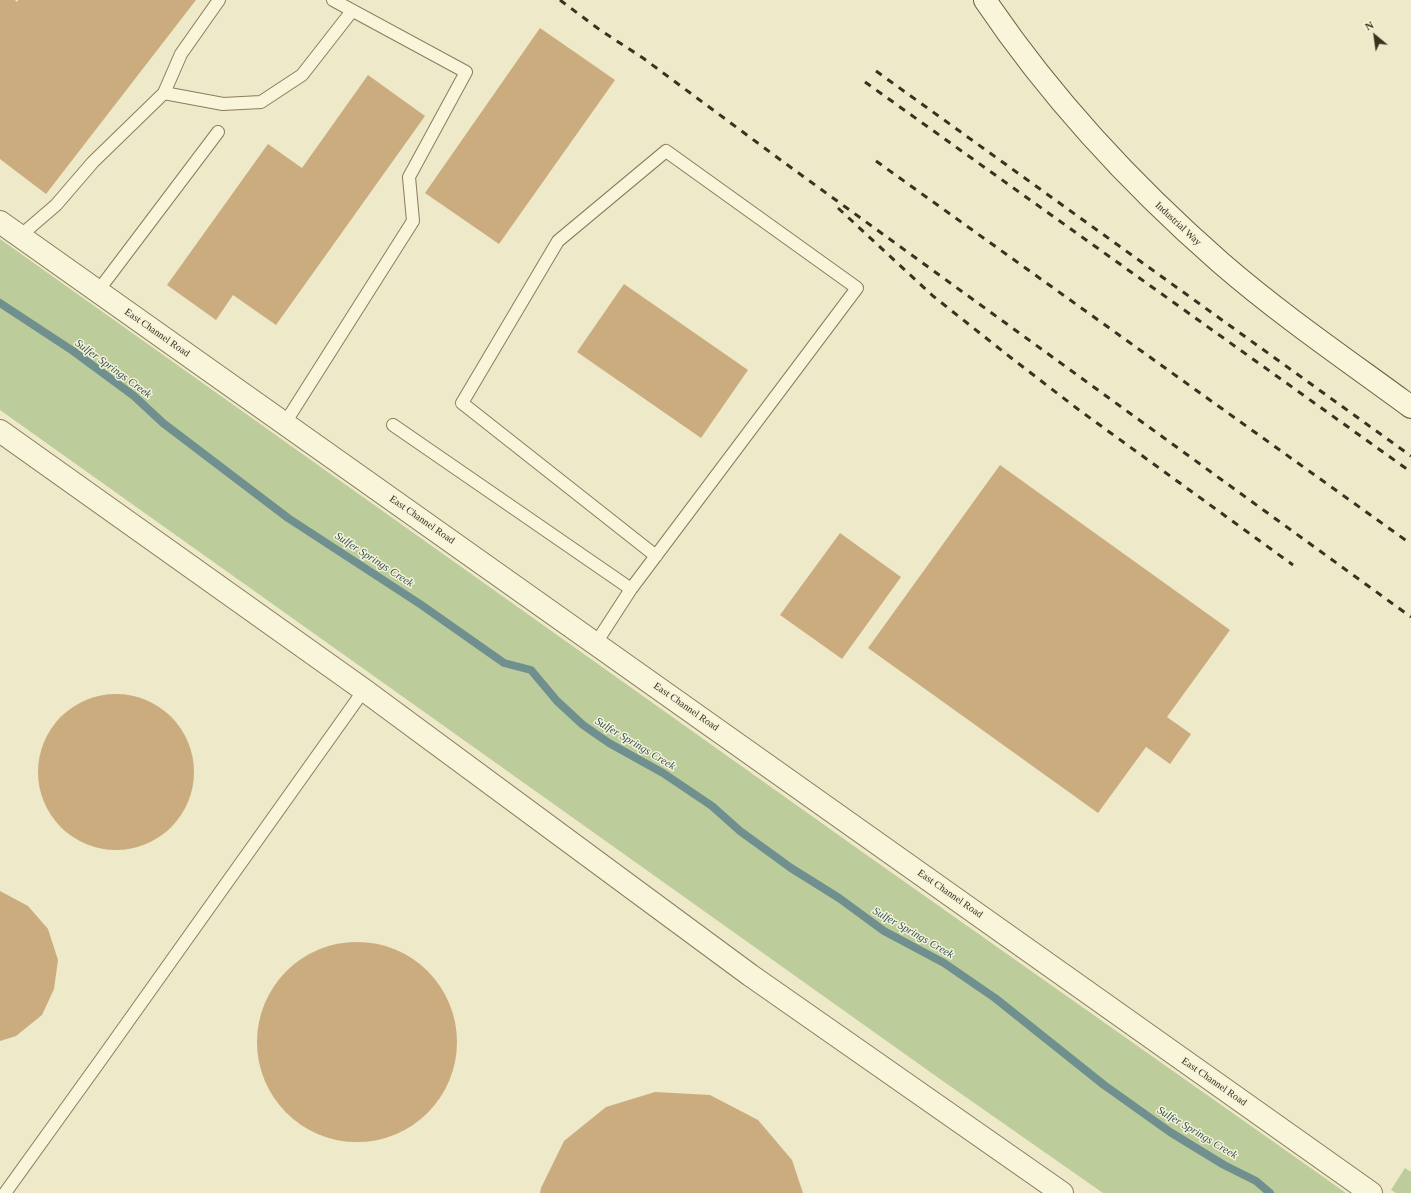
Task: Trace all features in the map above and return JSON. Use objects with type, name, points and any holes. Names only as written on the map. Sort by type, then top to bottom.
[{"type":"street","name":"Industrial Way","points":[[985,0],[1026,56],[1076,119],[1165,213],[1222,264],[1295,322],[1411,407]]},
{"type":"street","name":"East Channel Road","points":[[0,222],[1371,1193]]},
{"type":"street","points":[[0,430],[364,690],[750,976],[1062,1193]]},
{"type":"lane","points":[[20,236],[56,205],[93,162],[164,93],[181,54],[219,0]]},
{"type":"lane","points":[[285,424],[413,221],[409,177],[466,72],[333,0]]},
{"type":"lane","points":[[164,93],[224,104],[261,102],[302,74],[352,11]]},
{"type":"lane","points":[[98,291],[218,132]]},
{"type":"lane","points":[[596,643],[656,556],[857,288],[666,151],[558,241],[462,403],[656,556]]},
{"type":"lane","points":[[393,425],[632,589]]},
{"type":"lane","points":[[5,1193],[105,1055],[364,690]]},
{"type":"green space","points":[[0,239],[868,856],[1346,1193],[1103,1193],[940,1079],[0,410]]},
{"type":"green space","points":[[1405,1168],[1411,1172],[1411,1193],[1396,1193],[1391,1190]]},
{"type":"building","points":[[0,0],[15,0],[17,2],[18,0],[196,0],[46,194],[0,159]]},
{"type":"building","points":[[540,28],[615,80],[499,244],[425,193]]},
{"type":"building","points":[[368,75],[425,116],[276,325],[233,295],[216,320],[167,285],[268,144],[302,168]]},
{"type":"building","points":[[624,284],[748,370],[701,438],[577,352]]},
{"type":"building","points":[[1000,465],[1230,630],[1167,717],[1191,734],[1170,764],[1146,747],[1098,813],[868,648]]},
{"type":"building","points":[[840,533],[901,577],[842,659],[780,615]]},
{"type":"building","points":[[108,694],[124,694],[139,697],[153,703],[166,711],[177,722],[191,749],[194,772],[193,787],[185,809],[177,822],[166,833],[139,847],[124,850],[108,850],[93,847],[79,841],[66,833],[55,822],[41,795],[38,780],[38,764],[41,749],[47,735],[55,722],[66,711],[93,697]]},
{"type":"building","points":[[0,891],[28,906],[48,929],[58,960],[54,989],[42,1015],[16,1036],[0,1041]]},
{"type":"building","points":[[347,942],[367,942],[395,949],[421,964],[435,978],[450,1004],[457,1032],[457,1052],[450,1080],[435,1106],[421,1120],[395,1135],[386,1138],[367,1142],[347,1142],[319,1135],[293,1120],[279,1106],[264,1080],[261,1071],[257,1052],[257,1032],[264,1004],[279,978],[293,964],[319,949],[328,946]]},
{"type":"building","points":[[655,1092],[710,1095],[758,1120],[792,1160],[803,1193],[540,1193],[564,1141],[606,1107]]},
{"type":"waterway","name":"Sulfer Springs Creek","points":[[0,303],[73,351],[134,396],[163,423],[288,518],[420,604],[504,663],[531,670],[557,701],[583,725],[609,743],[663,773],[712,806],[740,831],[791,868],[839,898],[884,931],[944,963],[995,998],[1104,1085],[1170,1132],[1224,1165],[1256,1181],[1270,1193]]},
{"type":"railway","points":[[560,0],[600,30],[643,58],[782,161],[1411,617]]},
{"type":"railway","points":[[876,71],[1411,456]]},
{"type":"railway","points":[[865,82],[1411,472]]},
{"type":"railway","points":[[876,161],[1411,544]]},
{"type":"railway","points":[[838,208],[933,296],[1010,357],[1079,410],[1293,565]]}]
